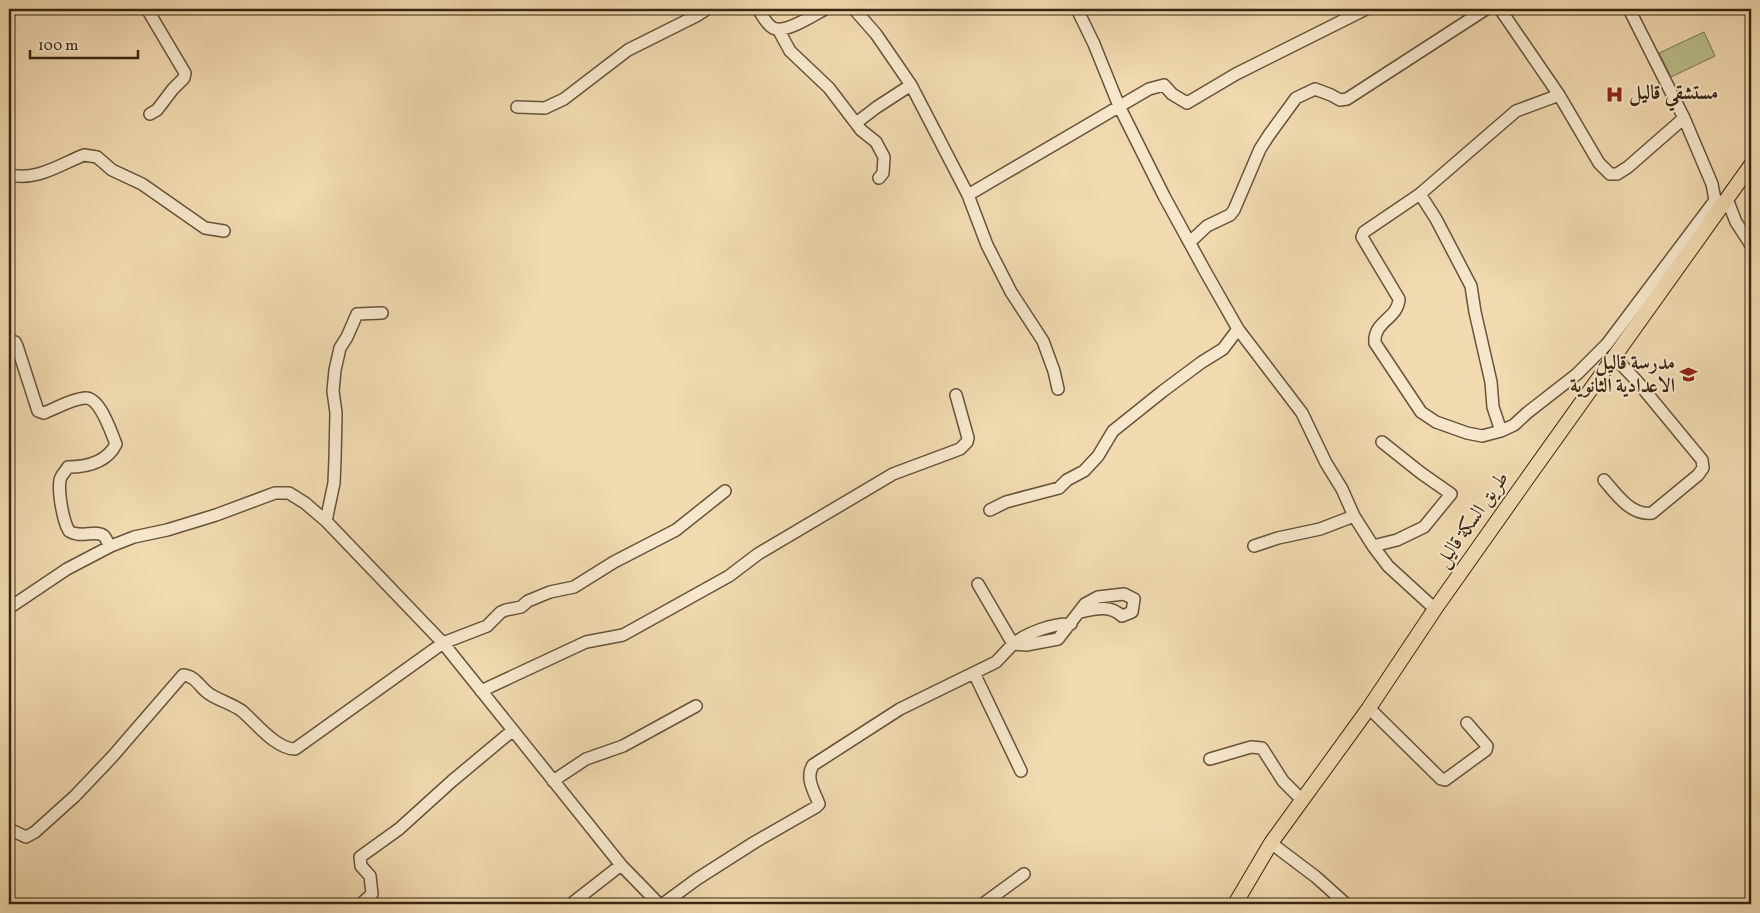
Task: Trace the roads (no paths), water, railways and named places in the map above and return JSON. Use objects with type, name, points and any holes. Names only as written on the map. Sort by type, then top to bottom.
[{"type":"main road","name":"طريق السكة قاليل","points":[[1235,904],[1271,844],[1369,708],[1435,609],[1614,357],[1720,203],[1739,184],[1751,165]]},
{"type":"street","points":[[147,9],[185,73],[184,78],[157,110],[150,114]]},
{"type":"street","points":[[517,107],[545,108],[564,99],[628,50],[707,9]]},
{"type":"street","points":[[758,9],[771,27],[778,29],[796,25],[825,9]]},
{"type":"street","points":[[854,9],[876,34],[911,86],[968,195],[976,219],[1011,292],[1043,341],[1054,371],[1058,389]]},
{"type":"street","points":[[1077,9],[1094,44],[1119,106],[1164,196],[1204,271],[1238,329],[1302,413],[1354,516],[1373,546],[1388,566],[1435,609]]},
{"type":"street","points":[[968,195],[1149,88],[1164,85],[1172,94],[1187,103],[1244,70],[1366,9]]},
{"type":"street","points":[[1190,242],[1207,226],[1230,215],[1234,210],[1260,150],[1296,98],[1315,89],[1340,100],[1347,99],[1486,9]]},
{"type":"street","points":[[1500,9],[1559,95],[1599,163],[1610,174],[1617,174],[1628,167],[1684,118]]},
{"type":"street","points":[[1629,9],[1684,118],[1720,203],[1736,222],[1751,245]]},
{"type":"street","points":[[778,29],[790,50],[829,88],[861,130],[876,142],[881,149],[885,166],[879,178]]},
{"type":"street","points":[[856,122],[911,86]]},
{"type":"street","points":[[1559,95],[1516,111],[1420,194],[1364,232],[1362,238],[1399,299],[1399,305],[1395,312],[1378,328],[1374,335],[1375,342],[1421,412],[1436,422],[1482,436],[1514,425],[1577,374],[1607,344],[1720,203]]},
{"type":"street","points":[[9,175],[23,177],[36,175],[84,155],[91,155],[101,160],[112,170],[142,184],[205,228],[224,231]]},
{"type":"street","points":[[1712,184],[1718,188],[1725,189],[1739,184]]},
{"type":"street","points":[[1420,194],[1472,286],[1475,312],[1491,382],[1493,407],[1501,431]]},
{"type":"street","points":[[326,522],[334,483],[336,413],[333,391],[340,348],[357,314],[382,313]]},
{"type":"street","points":[[990,510],[1006,502],[1059,488],[1067,480],[1084,471],[1098,456],[1113,431],[1179,379],[1223,349],[1238,329]]},
{"type":"street","points":[[9,342],[15,342],[17,346],[38,411],[44,413],[77,400],[88,398],[95,402],[109,425],[116,444],[112,452],[99,462],[68,467],[60,481],[62,515],[69,531],[78,536],[97,533],[104,536],[110,546]]},
{"type":"street","points":[[1604,480],[1629,507],[1646,514],[1652,513],[1698,475],[1703,468],[1702,460],[1636,380],[1614,357]]},
{"type":"street","points":[[481,691],[586,642],[623,635],[729,576],[758,554],[893,474],[960,449],[967,442],[968,438],[956,395]]},
{"type":"street","points":[[1373,546],[1397,540],[1424,527],[1450,494],[1420,473],[1382,442]]},
{"type":"street","points":[[9,829],[26,837],[35,832],[75,796],[112,757],[183,675],[188,675],[198,682],[210,695],[220,698],[241,711],[262,731],[286,748],[295,749],[443,643],[487,626],[501,612],[521,607],[550,592],[574,587],[614,562],[676,530],[726,491]]},
{"type":"street","points":[[9,608],[67,569],[110,546],[134,537],[167,530],[216,515],[275,493],[289,493],[305,503],[326,522],[443,643],[621,865],[661,904],[746,848],[816,807],[819,804],[809,778],[810,770],[821,760],[900,709],[996,662],[1024,635],[1061,623],[1071,624]]},
{"type":"street","points":[[1254,546],[1278,538],[1320,529],[1354,516]]},
{"type":"street","points":[[978,584],[1013,644]]},
{"type":"street","points":[[1013,644],[1026,645],[1058,639],[1080,612]]},
{"type":"street","points":[[1046,629],[1058,639]]},
{"type":"street","points":[[974,673],[1022,771]]},
{"type":"street","points":[[553,781],[586,759],[623,746],[696,706]]},
{"type":"street","points":[[1369,708],[1441,779],[1445,780],[1486,750],[1487,746],[1467,723]]},
{"type":"street","points":[[361,904],[372,894],[370,876],[361,866],[360,857],[399,829],[512,731]]},
{"type":"street","points":[[1210,760],[1251,747],[1262,748],[1284,781],[1302,800]]},
{"type":"street","points":[[1271,844],[1316,877],[1346,904]]},
{"type":"street","points":[[572,904],[621,865]]},
{"type":"street","points":[[983,904],[1024,874]]},
{"type":"place","name":"مستشقي قاليل","points":[[1615,94]]},
{"type":"place","name":"مدرسة قاليل الاعدادية الثانوية","points":[[1689,375]]}]
